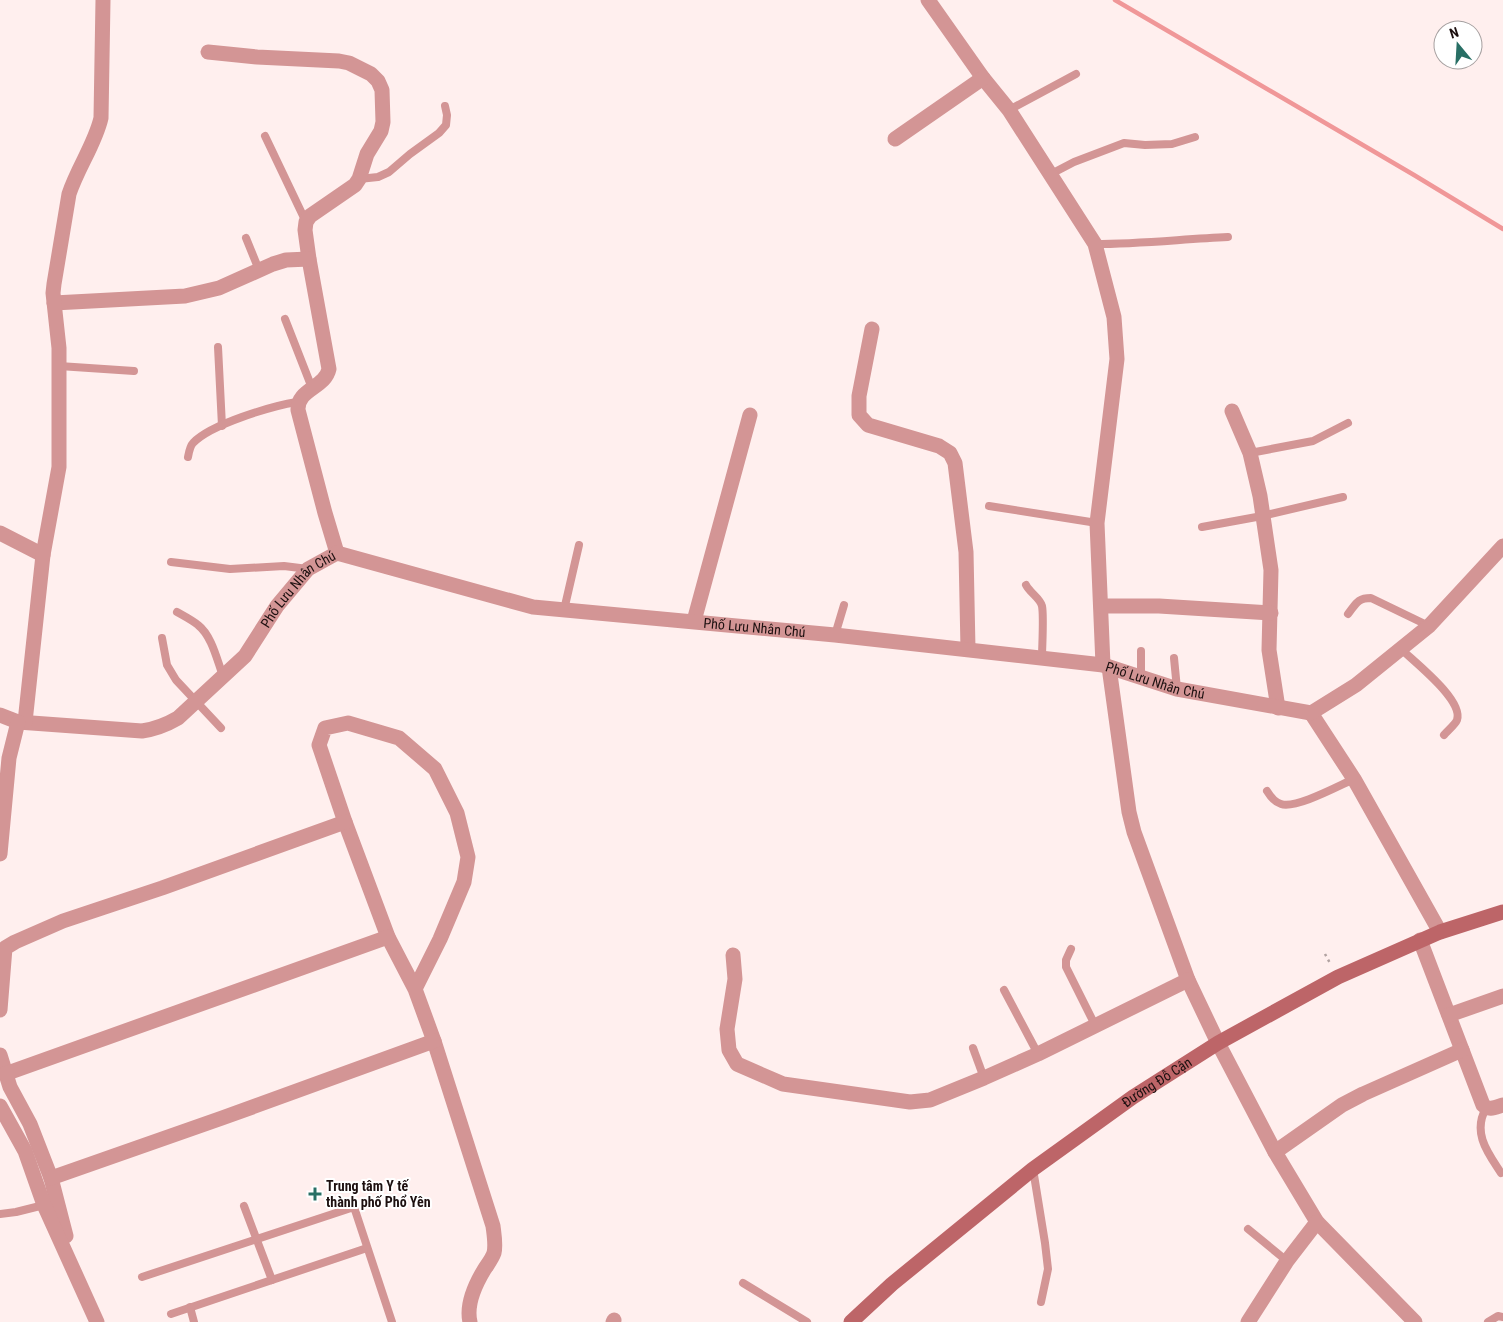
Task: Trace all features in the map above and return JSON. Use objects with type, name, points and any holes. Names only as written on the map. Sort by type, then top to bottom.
[{"type":"main road","name":"Đường Đỗ Cận","points":[[851,1322],[892,1284],[1033,1169],[1132,1097],[1218,1044],[1338,977],[1440,932],[1503,912]]},
{"type":"street","points":[[0,854],[10,749],[22,722],[43,554],[59,467],[59,348],[54,284],[70,194],[74,180],[98,130],[101,118],[103,0]]},
{"type":"street","points":[[928,0],[983,78],[1009,110],[1095,244],[1114,317],[1117,338],[1117,359],[1100,486],[1097,523],[1106,666],[1129,812],[1134,832],[1188,980],[1218,1044],[1276,1152],[1317,1222],[1415,1322]]},
{"type":"street","points":[[208,52],[349,63],[371,74],[378,81],[382,90],[383,122],[381,131],[367,154],[360,179],[355,185],[310,216],[306,222],[305,230],[308,259],[329,369],[328,375],[324,379],[301,396],[298,402],[298,410],[337,553]]},
{"type":"street","points":[[895,139],[983,78]]},
{"type":"street","points":[[54,303],[185,296],[219,288],[286,260],[308,259]]},
{"type":"street","points":[[872,329],[859,396],[859,415],[868,425],[938,446],[950,453],[955,464],[966,561],[968,649]]},
{"type":"street","points":[[1232,411],[1250,453],[1260,496],[1271,570],[1269,650],[1278,708]]},
{"type":"street","points":[[694,621],[750,415]]},
{"type":"street","points":[[0,533],[43,554]]},
{"type":"street","points":[[1440,932],[1354,779],[1311,713],[1356,685],[1429,626],[1503,546]]},
{"type":"street","name":"Phố Lưu Nhân Chú","points":[[0,715],[22,722],[142,730],[155,729],[167,725],[178,718],[251,648],[277,606],[308,569],[337,553],[532,607],[835,635],[1106,666],[1177,689],[1311,713]]},
{"type":"street","points":[[1101,606],[1158,606],[1271,613]]},
{"type":"street","points":[[415,989],[440,939],[464,882],[468,856],[457,813],[435,769],[399,738],[348,723],[325,728],[319,745],[345,822],[388,937],[415,989],[434,1041],[494,1226],[494,1253],[482,1273],[471,1298],[468,1317],[470,1322]]},
{"type":"street","points":[[0,1010],[5,948],[15,942],[63,921],[162,888],[345,822]]},
{"type":"street","points":[[5,1074],[388,937]]},
{"type":"street","points":[[1420,940],[1481,1101],[1486,1108],[1503,1106]]},
{"type":"street","points":[[733,956],[735,979],[727,1029],[729,1050],[737,1064],[783,1084],[910,1102],[930,1100],[984,1078],[1038,1054],[1188,980]]},
{"type":"street","points":[[1449,1015],[1503,996]]},
{"type":"street","points":[[51,1178],[434,1041]]},
{"type":"street","points":[[1276,1152],[1342,1105],[1462,1050]]},
{"type":"street","points":[[0,1055],[5,1074],[30,1124],[51,1178],[66,1236],[70,1263]]},
{"type":"street","points":[[0,1106],[25,1151],[44,1205],[97,1322]]},
{"type":"street","points":[[1248,1322],[1287,1261],[1317,1222]]},
{"type":"lane","points":[[1009,110],[1076,74]]},
{"type":"lane","points":[[360,179],[378,177],[389,172],[439,133],[446,125],[447,115],[445,106]]},
{"type":"lane","points":[[265,136],[306,222]]},
{"type":"lane","points":[[1050,174],[1074,162],[1124,143],[1146,145],[1172,144],[1195,137]]},
{"type":"lane","points":[[1095,244],[1128,244],[1228,237]]},
{"type":"lane","points":[[246,238],[260,270]]},
{"type":"lane","points":[[285,319],[312,388]]},
{"type":"lane","points":[[218,347],[222,426]]},
{"type":"lane","points":[[59,366],[134,371]]},
{"type":"lane","points":[[188,457],[192,444],[208,431],[266,409],[298,402]]},
{"type":"lane","points":[[1250,453],[1312,441],[1348,423]]},
{"type":"lane","points":[[1202,527],[1262,516],[1343,497]]},
{"type":"lane","points":[[989,506],[1097,523]]},
{"type":"lane","points":[[564,610],[580,545]]},
{"type":"lane","points":[[171,562],[230,569],[284,566],[308,569]]},
{"type":"lane","points":[[1026,585],[1030,593],[1038,598],[1042,606],[1042,658]]},
{"type":"lane","points":[[1348,614],[1363,598],[1371,598],[1429,626]]},
{"type":"lane","points":[[835,635],[844,604]]},
{"type":"lane","points":[[177,612],[197,623],[204,630],[211,643],[223,676]]},
{"type":"lane","points":[[162,638],[167,665],[176,680],[221,728]]},
{"type":"lane","points":[[1400,648],[1447,692],[1453,702],[1457,713],[1457,721],[1444,735]]},
{"type":"lane","points":[[1140,677],[1141,651]]},
{"type":"lane","points":[[1174,658],[1177,689]]},
{"type":"lane","points":[[1267,791],[1273,800],[1281,804],[1295,805],[1354,779]]},
{"type":"lane","points":[[1071,949],[1066,960],[1066,967],[1095,1025]]},
{"type":"lane","points":[[1004,990],[1038,1054]]},
{"type":"lane","points":[[973,1048],[984,1078]]},
{"type":"lane","points":[[1486,1108],[1481,1117],[1484,1145],[1501,1173]]},
{"type":"lane","points":[[1033,1169],[1048,1269],[1041,1302]]},
{"type":"lane","points":[[0,1214],[44,1205]]},
{"type":"lane","points":[[244,1206],[272,1280]]},
{"type":"lane","points":[[142,1277],[354,1207],[392,1322]]},
{"type":"lane","points":[[1248,1229],[1287,1261]]},
{"type":"lane","points":[[171,1314],[367,1248]]},
{"type":"lane","points":[[743,1284],[807,1322]]},
{"type":"lane","points":[[190,1307],[194,1322]]},
{"type":"lane","points":[[1488,1322],[1498,1316],[1503,1317]]},
{"type":"waterway","points":[[1115,0],[1503,229]]},
{"type":"place","name":"Trung tâm Y tế thành phố Phổ Yên","points":[[315,1194]]}]
